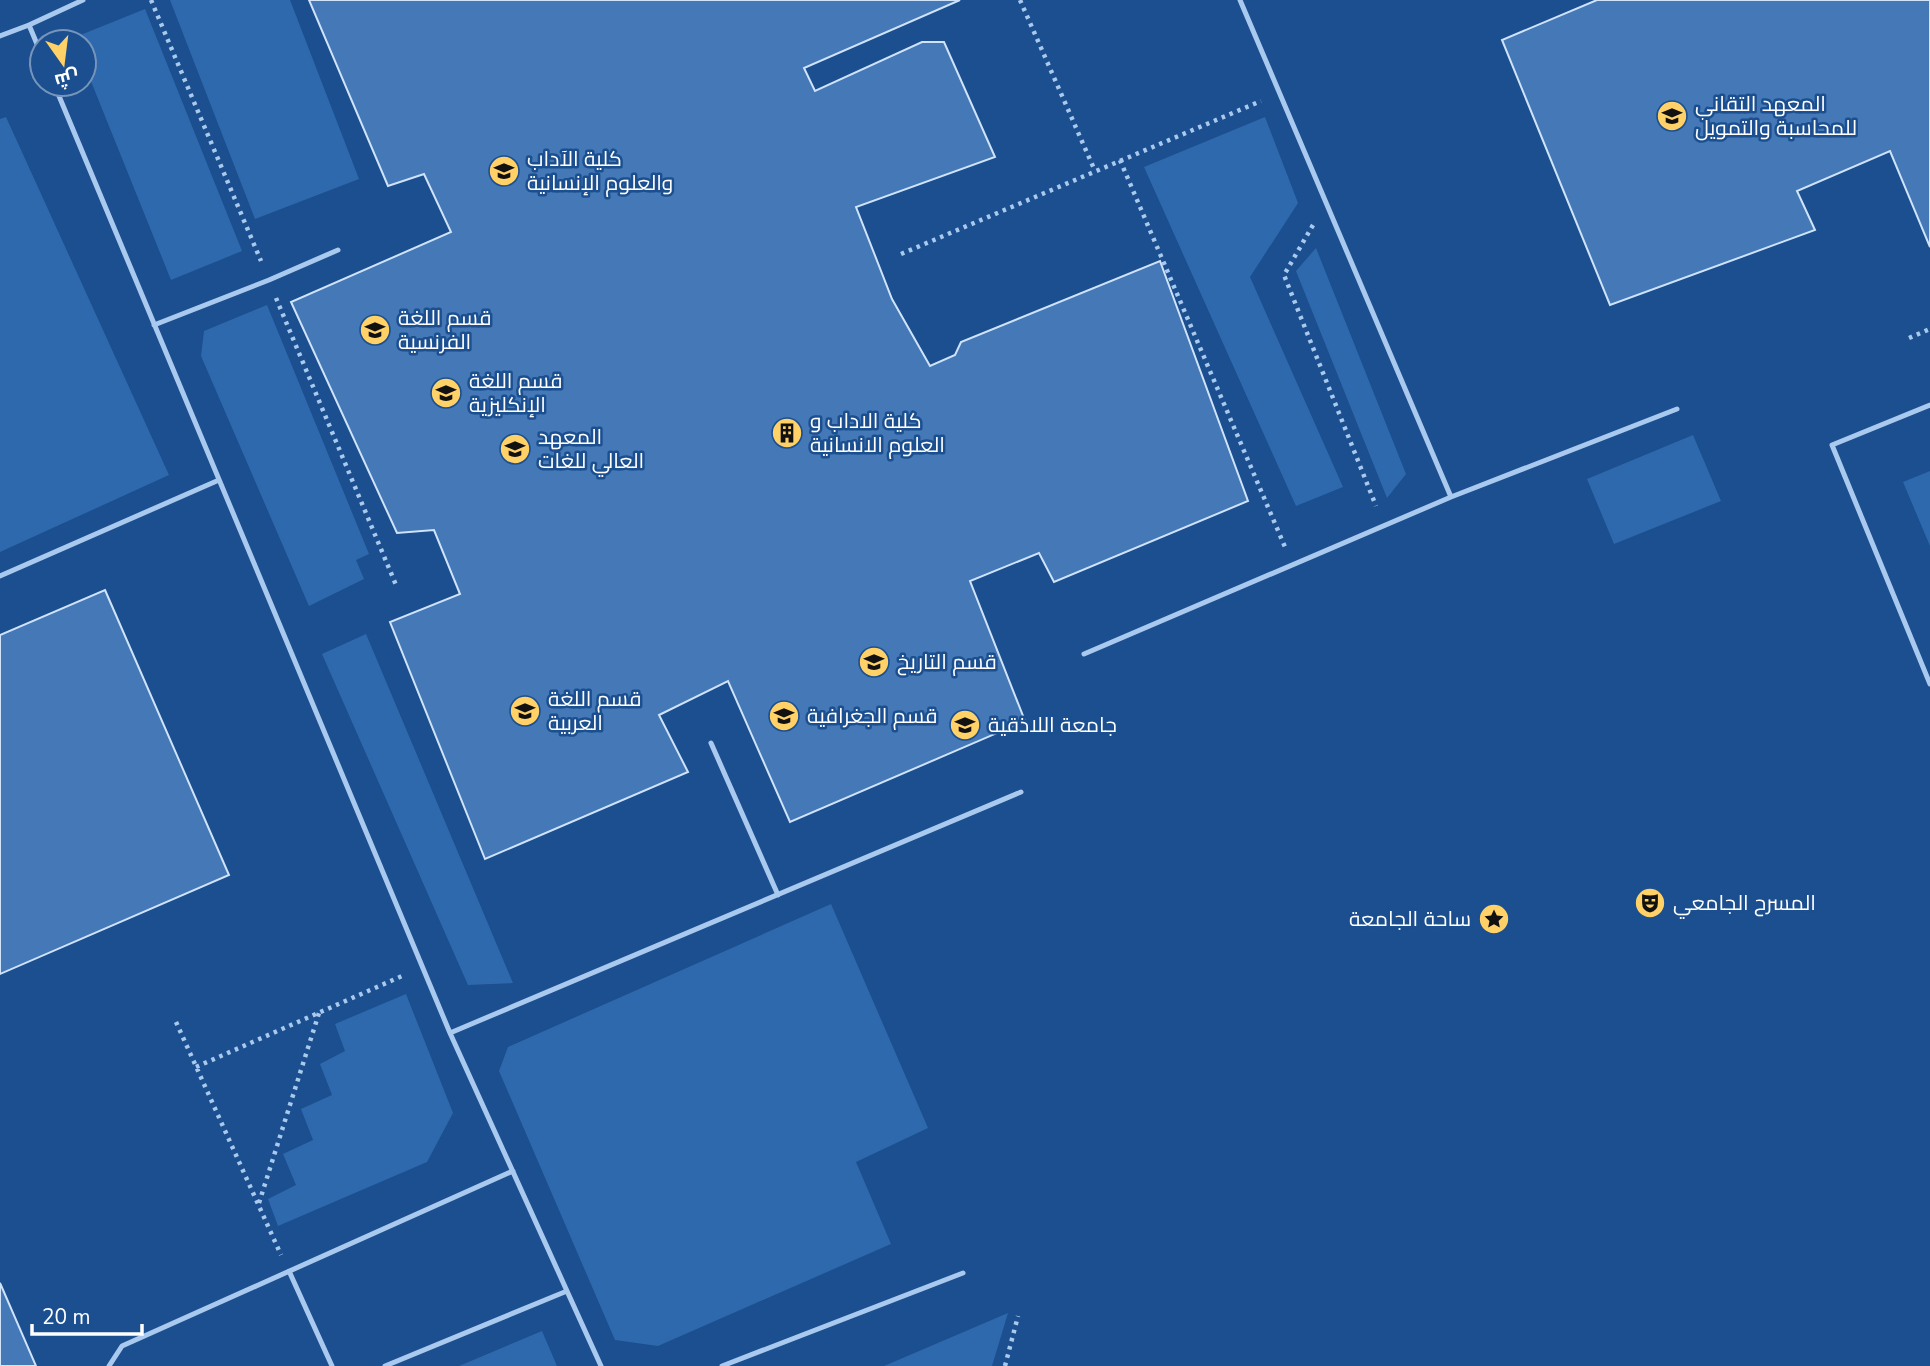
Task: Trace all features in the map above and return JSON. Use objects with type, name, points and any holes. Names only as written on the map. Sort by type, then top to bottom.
[{"type":"lane","points":[[0,36],[83,0]]},
{"type":"lane","points":[[1240,0],[1451,497]]},
{"type":"lane","points":[[60,98],[450,1033],[601,1366]]},
{"type":"lane","points":[[154,325],[338,250]]},
{"type":"lane","points":[[1930,405],[1832,445],[1930,684]]},
{"type":"lane","points":[[1084,654],[1451,497],[1677,409]]},
{"type":"lane","points":[[0,576],[219,480]]},
{"type":"lane","points":[[711,743],[778,895]]},
{"type":"lane","points":[[450,1033],[1021,792]]},
{"type":"lane","points":[[109,1366],[122,1346],[513,1171]]},
{"type":"lane","points":[[289,1271],[332,1366]]},
{"type":"lane","points":[[722,1366],[964,1272]]},
{"type":"lane","points":[[385,1366],[566,1291]]},
{"type":"path","points":[[1020,0],[1096,171]]},
{"type":"path","points":[[901,254],[1279,93]]},
{"type":"path","points":[[1120,160],[1292,564]]},
{"type":"path","points":[[1326,204],[1284,275],[1384,526]]},
{"type":"path","points":[[1909,338],[1930,329]]},
{"type":"path","points":[[196,1067],[422,967]]},
{"type":"path","points":[[259,1204],[318,1013]]},
{"type":"path","points":[[176,1022],[289,1271]]},
{"type":"path","points":[[1005,1366],[1018,1316]]},
{"type":"shaded area","points":[[170,0],[290,0],[359,179],[255,219]]},
{"type":"shaded area","points":[[145,9],[242,251],[171,280],[98,98],[98,28]]},
{"type":"shaded area","points":[[6,117],[169,475],[0,552],[0,119]]},
{"type":"shaded area","points":[[1265,117],[1298,203],[1250,277],[1343,487],[1296,506],[1144,167]]},
{"type":"shaded area","points":[[1316,248],[1406,474],[1387,498],[1296,271]]},
{"type":"shaded area","points":[[267,305],[369,554],[356,560],[364,579],[309,606],[201,356],[204,331]]},
{"type":"shaded area","points":[[1693,435],[1721,501],[1614,544],[1587,479]]},
{"type":"shaded area","points":[[1930,471],[1930,546],[1903,482]]},
{"type":"shaded area","points":[[366,634],[513,983],[468,985],[322,654]]},
{"type":"shaded area","points":[[831,904],[928,1128],[856,1162],[891,1244],[658,1346],[615,1340],[499,1071],[508,1047]]},
{"type":"shaded area","points":[[406,994],[453,1113],[427,1162],[278,1226],[268,1199],[296,1185],[283,1154],[313,1140],[301,1109],[332,1095],[320,1064],[345,1051],[335,1024]]},
{"type":"shaded area","points":[[1008,1313],[992,1366],[884,1366]]},
{"type":"shaded area","points":[[542,1331],[557,1366],[459,1366]]},
{"type":"building","name":"كلية الاداب و العلوم الانسانية","points":[[309,0],[960,0],[804,68],[815,91],[922,42],[944,42],[995,157],[856,207],[892,299],[930,366],[955,355],[961,342],[1160,261],[1248,501],[1054,582],[1039,553],[970,581],[1025,721],[790,822],[728,681],[659,715],[688,772],[485,859],[390,622],[460,594],[434,530],[397,533],[291,302],[451,232],[424,174],[388,186]]},
{"type":"building","points":[[1597,0],[1930,0],[1930,247],[1890,151],[1797,191],[1815,230],[1610,305],[1502,40]]},
{"type":"building","points":[[105,590],[229,875],[0,974],[0,635]]},
{"type":"building","points":[[0,1283],[36,1366],[0,1366]]},
{"type":"place","name":"المعهد التقاني للمحاسبة والتمويل","points":[[1672,116]]},
{"type":"place","name":"كلية الآداب والعلوم الإنسانية","points":[[504,171]]},
{"type":"place","name":"قسم اللغة الفرنسية","points":[[375,330]]},
{"type":"place","name":"قسم اللغة الإنكليزية","points":[[446,393]]},
{"type":"place","name":"كلية الاداب و العلوم الانسانية","points":[[787,433]]},
{"type":"place","name":"المعهد العالي للغات","points":[[515,449]]},
{"type":"place","name":"قسم التاريخ","points":[[874,662]]},
{"type":"place","name":"قسم اللغة العربية","points":[[525,711]]},
{"type":"place","name":"قسم الجغرافية","points":[[784,716]]},
{"type":"place","name":"جامعة اللاذقية","points":[[965,725]]},
{"type":"place","name":"المسرح الجامعي","points":[[1650,903]]},
{"type":"place","name":"ساحة الجامعة","points":[[1494,919]]}]
